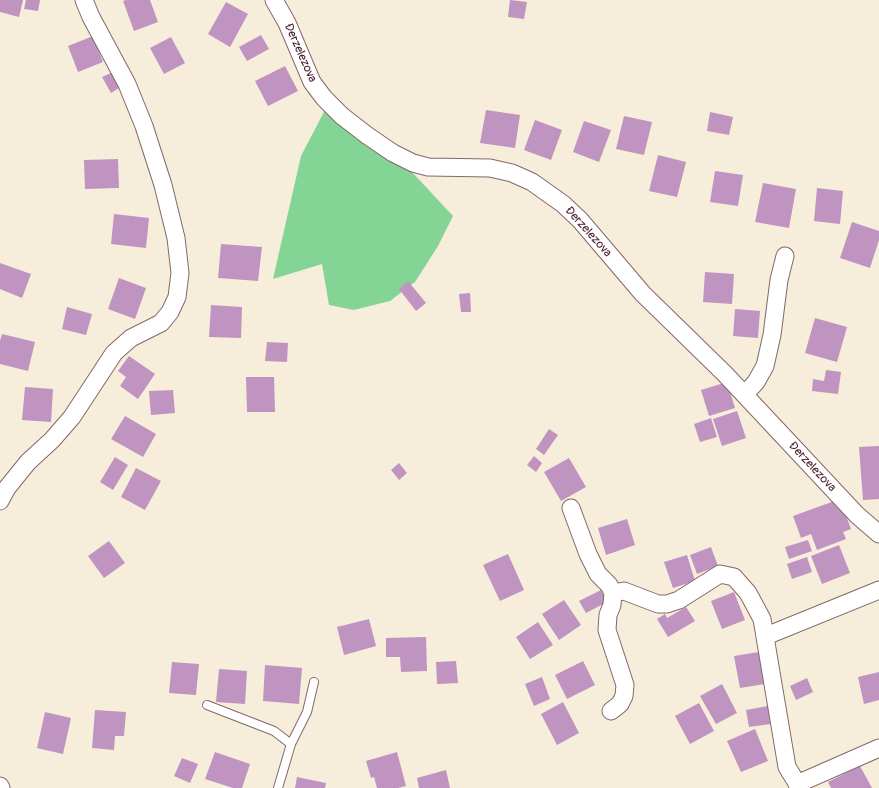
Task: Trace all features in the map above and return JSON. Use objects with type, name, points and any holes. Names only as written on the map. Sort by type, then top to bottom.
[{"type":"street","points":[[0,501],[18,474],[72,417],[114,353],[131,338],[161,323],[170,312],[177,297],[180,273],[176,238],[163,185],[144,126],[127,84],[84,0]]},
{"type":"street","name":"Đerzelezova","points":[[274,0],[287,23],[312,82],[324,98],[342,116],[374,141],[413,163],[428,167],[490,168],[512,173],[532,182],[546,192],[580,220],[643,294],[745,394],[857,515],[879,534]]},
{"type":"street","points":[[745,394],[756,382],[765,366],[772,335],[779,280],[785,256]]},
{"type":"street","points":[[0,474],[18,474]]},
{"type":"street","points":[[571,508],[588,554],[598,574],[609,585],[613,593],[612,605],[608,615],[608,630],[625,685],[624,696],[620,704],[610,711]]},
{"type":"street","points":[[613,593],[624,591],[658,604],[667,604],[679,600],[720,574],[734,577],[748,593],[762,619],[786,760],[788,767],[799,786],[879,748]]},
{"type":"street","points":[[766,636],[879,590]]},
{"type":"lane","points":[[278,788],[291,744],[307,712],[314,682]]},
{"type":"lane","points":[[207,705],[274,731],[291,744]]},
{"type":"green space","points":[[326,108],[410,170],[453,216],[438,246],[415,282],[390,301],[354,310],[329,305],[322,264],[273,279],[301,156]]},
{"type":"building","points":[[0,0],[23,0],[19,17],[0,12]]},
{"type":"building","points":[[26,0],[40,0],[38,11],[24,9]]},
{"type":"building","points":[[150,0],[158,22],[134,31],[123,1]]},
{"type":"building","points":[[510,0],[527,2],[524,19],[508,17]]},
{"type":"building","points":[[226,2],[248,14],[230,47],[208,34]]},
{"type":"building","points":[[261,35],[269,49],[247,61],[239,47]]},
{"type":"building","points":[[93,36],[103,62],[78,72],[68,46]]},
{"type":"building","points":[[171,37],[185,63],[164,74],[150,48]]},
{"type":"building","points":[[285,66],[298,91],[268,106],[255,81]]},
{"type":"building","points":[[113,72],[121,87],[111,93],[102,77]]},
{"type":"building","points":[[486,110],[520,115],[515,148],[480,143]]},
{"type":"building","points":[[710,112],[733,117],[729,135],[707,131]]},
{"type":"building","points":[[624,116],[652,122],[644,155],[616,149]]},
{"type":"building","points":[[535,120],[562,130],[551,160],[524,150]]},
{"type":"building","points":[[584,121],[611,130],[599,162],[573,152]]},
{"type":"building","points":[[658,155],[686,162],[677,197],[649,191]]},
{"type":"building","points":[[118,159],[119,188],[85,189],[84,160]]},
{"type":"building","points":[[715,171],[743,175],[738,206],[710,202]]},
{"type":"building","points":[[763,183],[796,189],[789,228],[755,222]]},
{"type":"building","points":[[817,188],[843,191],[840,224],[814,221]]},
{"type":"building","points":[[114,214],[149,218],[146,248],[111,244]]},
{"type":"building","points":[[852,222],[879,231],[879,240],[870,268],[840,258]]},
{"type":"building","points":[[221,244],[262,247],[258,281],[218,278]]},
{"type":"building","points":[[0,263],[31,274],[22,298],[0,289]]},
{"type":"building","points":[[705,272],[734,274],[732,304],[703,302]]},
{"type":"building","points":[[119,278],[146,288],[135,319],[108,309]]},
{"type":"building","points":[[408,281],[426,303],[416,311],[399,289]]},
{"type":"building","points":[[470,293],[471,312],[461,312],[459,294]]},
{"type":"building","points":[[211,305],[242,307],[241,338],[209,337]]},
{"type":"building","points":[[67,307],[92,314],[86,335],[62,329]]},
{"type":"building","points":[[735,309],[760,311],[758,338],[733,336]]},
{"type":"building","points":[[815,318],[847,327],[837,362],[805,353]]},
{"type":"building","points":[[2,334],[35,342],[28,371],[0,364],[0,341]]},
{"type":"building","points":[[267,342],[288,343],[287,362],[265,361]]},
{"type":"building","points":[[129,356],[155,374],[138,399],[120,386],[126,377],[118,371]]},
{"type":"building","points":[[826,370],[841,372],[838,394],[812,391],[813,379],[824,381]]},
{"type":"building","points":[[246,377],[274,377],[275,412],[247,412]]},
{"type":"building","points":[[727,382],[735,408],[709,416],[701,390]]},
{"type":"building","points":[[25,387],[53,389],[51,422],[22,420]]},
{"type":"building","points":[[173,390],[175,413],[151,415],[149,391]]},
{"type":"building","points":[[737,411],[746,438],[722,446],[713,419]]},
{"type":"building","points":[[125,416],[156,434],[143,457],[111,439]]},
{"type":"building","points":[[711,418],[717,437],[700,442],[694,424]]},
{"type":"building","points":[[549,429],[558,435],[544,455],[536,449]]},
{"type":"building","points":[[879,446],[879,499],[863,500],[859,447]]},
{"type":"building","points":[[534,456],[542,463],[536,472],[527,465]]},
{"type":"building","points":[[115,457],[128,465],[113,490],[100,482]]},
{"type":"building","points":[[569,458],[586,487],[561,501],[544,472]]},
{"type":"building","points":[[399,463],[407,473],[399,480],[391,470]]},
{"type":"building","points":[[136,468],[161,481],[145,510],[121,497]]},
{"type":"building","points":[[840,499],[851,529],[843,532],[846,539],[817,550],[811,534],[801,538],[793,516]]},
{"type":"building","points":[[627,519],[635,545],[606,555],[598,528]]},
{"type":"building","points":[[808,540],[812,551],[789,559],[785,547]]},
{"type":"building","points":[[109,541],[125,563],[104,578],[88,556]]},
{"type":"building","points":[[839,545],[850,573],[822,584],[811,556]]},
{"type":"building","points":[[711,547],[718,566],[697,574],[690,555]]},
{"type":"building","points":[[508,554],[524,590],[500,601],[483,565]]},
{"type":"building","points":[[687,555],[695,581],[673,588],[664,562]]},
{"type":"building","points":[[807,557],[812,572],[792,579],[787,564]]},
{"type":"building","points":[[601,590],[607,602],[586,613],[579,601]]},
{"type":"building","points":[[734,592],[745,620],[722,629],[711,601]]},
{"type":"building","points":[[564,600],[581,625],[559,640],[542,614]]},
{"type":"building","points":[[686,607],[695,621],[668,637],[657,619],[665,614],[667,618]]},
{"type":"building","points":[[369,619],[376,646],[344,655],[337,627]]},
{"type":"building","points":[[538,622],[553,645],[530,659],[516,637]]},
{"type":"building","points":[[426,637],[427,671],[401,672],[400,657],[386,657],[386,638]]},
{"type":"building","points":[[765,651],[771,683],[740,688],[734,656]]},
{"type":"building","points":[[456,661],[458,683],[437,684],[436,662]]},
{"type":"building","points":[[583,661],[595,685],[567,699],[555,675]]},
{"type":"building","points":[[172,662],[199,664],[196,695],[169,693]]},
{"type":"building","points":[[265,665],[302,668],[299,704],[263,701]]},
{"type":"building","points":[[219,669],[247,671],[245,704],[216,702]]},
{"type":"building","points":[[879,672],[879,700],[864,704],[858,677]]},
{"type":"building","points":[[542,677],[550,699],[534,706],[525,684]]},
{"type":"building","points":[[807,678],[813,692],[796,700],[790,686]]},
{"type":"building","points":[[722,684],[737,713],[716,724],[700,696]]},
{"type":"building","points":[[563,702],[579,733],[557,745],[541,714]]},
{"type":"building","points":[[699,703],[714,731],[690,744],[675,716]]},
{"type":"building","points":[[768,706],[771,724],[749,727],[746,710]]},
{"type":"building","points":[[95,710],[126,712],[124,736],[115,736],[114,750],[92,748]]},
{"type":"building","points":[[45,712],[71,718],[63,754],[37,748]]},
{"type":"building","points":[[755,729],[768,761],[741,772],[727,741]]},
{"type":"building","points":[[215,752],[250,764],[242,788],[233,788],[205,779]]},
{"type":"building","points":[[397,752],[406,786],[398,788],[377,788],[374,777],[371,778],[366,761]]},
{"type":"building","points":[[182,758],[198,764],[190,783],[174,776]]},
{"type":"building","points":[[860,766],[872,788],[831,788],[828,782]]},
{"type":"building","points":[[446,770],[450,788],[419,788],[417,778]]},
{"type":"building","points":[[297,777],[326,783],[325,788],[295,788]]}]
